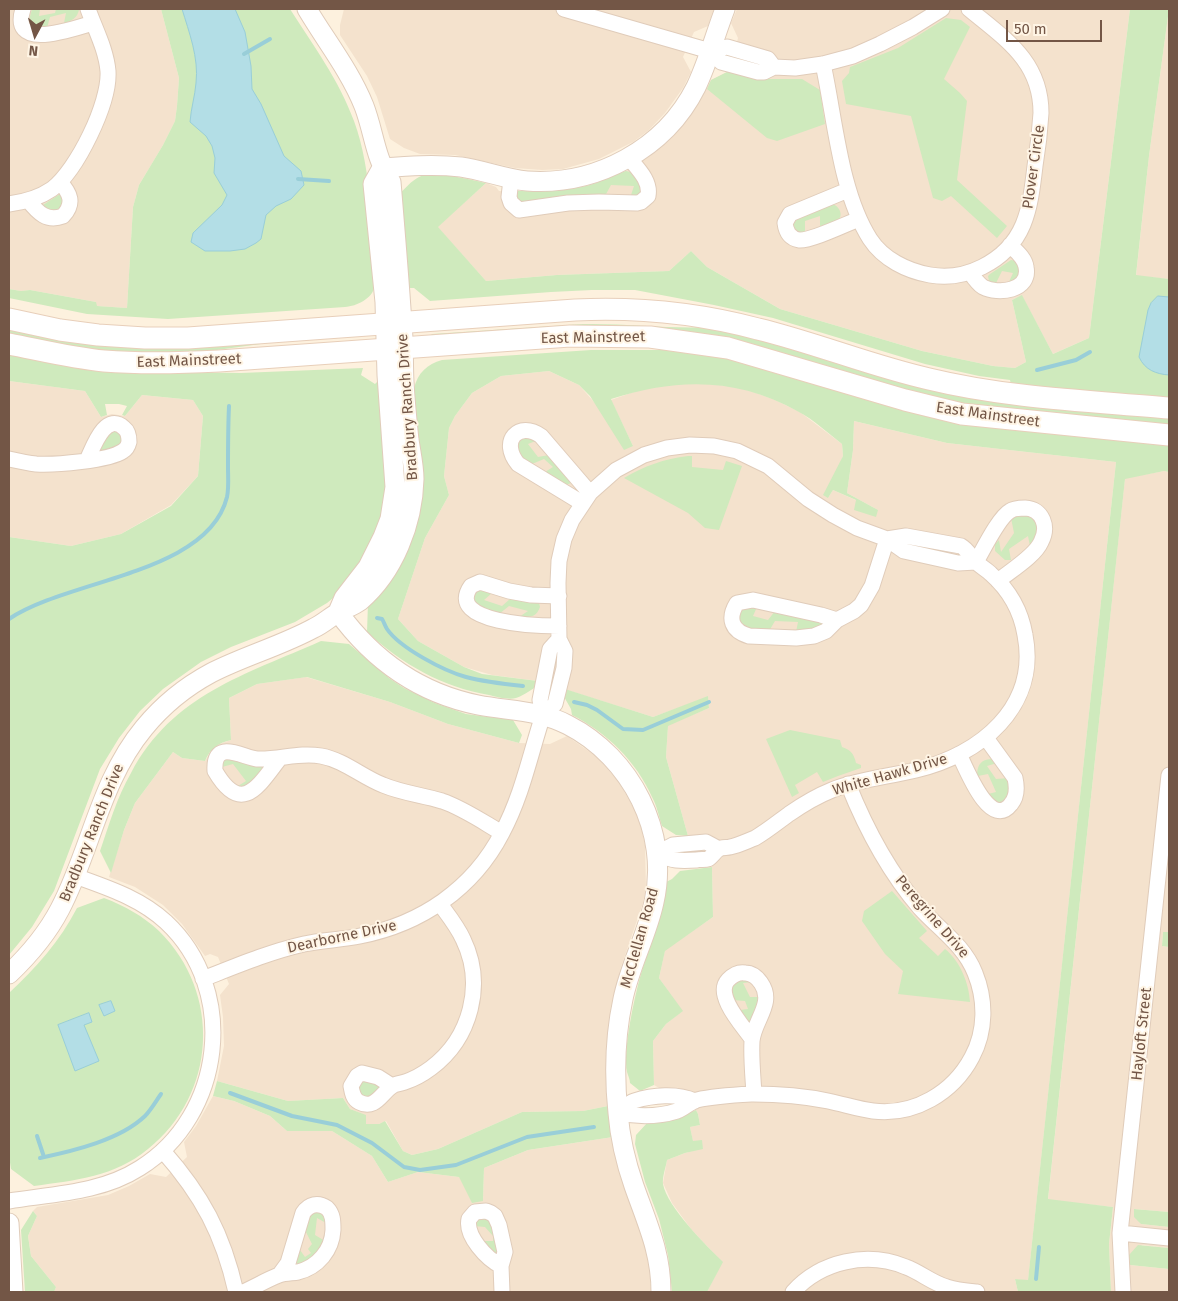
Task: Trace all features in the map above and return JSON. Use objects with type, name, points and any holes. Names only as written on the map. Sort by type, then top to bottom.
[{"type":"main road","name":"East Mainstreet","points":[[9,319],[60,330],[98,335],[165,339],[237,336],[589,309],[665,312],[703,317],[758,329],[904,373],[960,386],[1009,393],[1169,408]]},
{"type":"main road","name":"East Mainstreet","points":[[9,344],[68,356],[164,364],[570,336],[666,338],[736,350],[905,400],[962,414],[1169,435]]},
{"type":"street","points":[[9,204],[28,200],[45,193],[60,182],[71,170],[98,114],[106,92],[108,73],[100,39],[90,16],[55,33],[35,35],[24,27],[21,16],[23,9]]},
{"type":"street","points":[[564,9],[710,51],[727,47],[768,59],[774,67],[795,68],[823,64],[854,56],[880,44],[937,10]]},
{"type":"street","points":[[382,168],[436,164],[462,167],[510,179],[543,182],[574,178],[604,169],[630,158],[659,135],[683,108],[698,82],[725,9]]},
{"type":"street","name":"Plover Circle","points":[[823,64],[848,190],[859,219],[873,243],[887,257],[914,271],[935,276],[970,272],[996,259],[1010,245],[1026,220],[1031,200],[1041,122],[1040,93],[1033,74],[1024,58],[1004,38],[969,9]]},
{"type":"street","name":"Bradbury Ranch Drive","points":[[9,974],[29,954],[61,909],[76,876],[111,781],[128,749],[153,718],[174,698],[210,674],[307,632],[338,612],[344,598],[361,577],[387,529],[393,503],[395,475],[395,348],[391,182],[382,168],[368,118],[358,92],[313,11]]},
{"type":"street","points":[[510,179],[509,197],[511,203],[519,210],[568,203],[637,203],[648,196],[648,185],[630,158]]},
{"type":"street","points":[[28,200],[36,211],[44,216],[57,218],[63,216],[70,206],[71,197],[60,182]]},
{"type":"street","points":[[848,190],[790,214],[785,223],[787,232],[800,240],[806,239],[859,219]]},
{"type":"street","points":[[970,272],[978,283],[990,290],[1004,291],[1016,288],[1024,280],[1027,274],[1027,267],[1024,260],[1010,245]]},
{"type":"street","points":[[525,430],[536,432],[541,436],[586,498],[518,464],[509,448],[515,435],[525,430]]},
{"type":"street","points":[[543,716],[540,700],[550,649],[559,633],[558,572],[564,539],[572,520],[586,498],[616,470],[644,455],[680,446],[714,446],[737,451],[776,471],[808,499],[856,528],[887,540],[904,551],[958,563],[976,562],[997,526],[1009,511],[1022,508],[1036,511],[1042,516],[1044,528],[1040,544],[998,580]]},
{"type":"street","points":[[9,460],[46,464],[87,460]]},
{"type":"street","points":[[837,620],[753,600],[744,600],[737,603],[732,614],[733,625],[742,634],[796,638],[814,636],[826,631],[837,620],[854,611],[867,596],[877,574],[887,540]]},
{"type":"street","name":"White Hawk Drive","points":[[656,854],[676,861],[709,859],[719,849],[732,847],[756,837],[805,804],[832,790],[848,784],[940,763],[960,754],[986,738],[998,727],[1015,704],[1021,689],[1027,662],[1026,639],[1022,619],[1012,598],[998,580],[976,562]]},
{"type":"street","points":[[559,596],[530,595],[480,582],[471,586],[466,596],[469,606],[488,617],[559,633]]},
{"type":"street","name":"McClellan Road","points":[[338,612],[355,635],[374,654],[398,672],[427,688],[464,702],[533,712],[556,720],[580,732],[602,748],[619,766],[635,789],[646,811],[654,837],[656,854],[657,877],[654,903],[627,980],[619,1020],[616,1064],[618,1113],[624,1151],[656,1248],[660,1272],[660,1292]]},
{"type":"street","name":"Dearborne Drive","points":[[203,978],[293,947],[385,930],[416,918],[440,904],[476,872],[494,849],[515,804],[543,716]]},
{"type":"street","points":[[960,754],[985,803],[995,810],[1006,809],[1015,797],[1016,778],[986,738]]},
{"type":"street","points":[[280,758],[302,754],[333,759],[383,785],[444,802],[502,833]]},
{"type":"street","name":"Hayloft Street","points":[[1123,1292],[1120,1233],[1165,858],[1169,775]]},
{"type":"street","name":"Peregrine Drive","points":[[618,1113],[642,1116],[657,1114],[676,1111],[695,1101],[754,1094],[805,1098],[874,1112],[904,1110],[926,1102],[949,1087],[968,1064],[980,1037],[983,1014],[982,996],[970,961],[959,947],[920,908],[890,869],[865,825],[848,784]]},
{"type":"street","points":[[9,1201],[76,1191],[109,1183],[142,1167],[163,1151],[177,1137],[194,1111],[210,1071],[214,1022],[203,978],[187,948],[174,930],[162,918],[130,897],[76,876]]},
{"type":"street","points":[[392,1086],[420,1075],[446,1056],[460,1036],[469,1015],[474,988],[472,961],[459,930],[440,904]]},
{"type":"street","points":[[752,1039],[754,1094]]},
{"type":"street","points":[[163,1151],[194,1189],[212,1219],[226,1256],[236,1292]]},
{"type":"street","points":[[243,1292],[280,1274],[299,1272],[324,1255],[331,1241],[333,1229],[332,1217],[323,1205],[311,1205],[303,1212],[288,1263],[280,1274]]},
{"type":"street","points":[[9,1223],[13,1292]]},
{"type":"street","points":[[1120,1233],[1169,1238]]},
{"type":"street","points":[[793,1292],[814,1275],[833,1265],[856,1259],[894,1263],[906,1267],[947,1288],[977,1292]]},
{"type":"street","points":[[501,1266],[502,1292]]},
{"type":"shaded area","points":[[9,9],[161,9],[179,78],[177,106],[175,121],[139,185],[133,207],[127,308],[96,306],[96,302],[30,290],[9,289]]},
{"type":"shaded area","points":[[344,9],[714,9],[708,26],[694,32],[683,57],[691,72],[683,88],[665,113],[649,130],[633,142],[599,159],[563,169],[542,170],[515,168],[455,155],[420,154],[404,148],[390,139],[377,97],[367,76],[340,35],[340,25]]},
{"type":"shaded area","points":[[737,9],[1130,9],[1089,338],[1053,354],[1022,296],[1012,300],[1026,362],[1015,368],[993,366],[922,351],[780,309],[707,267],[691,251],[669,271],[557,275],[486,281],[437,227],[486,183],[496,187],[499,191],[540,192],[566,189],[596,183],[626,171],[647,158],[668,140],[689,117],[711,80],[729,71],[738,38],[731,23]]},
{"type":"shaded area","points":[[1169,9],[1169,279],[1136,276],[1149,156]]},
{"type":"shaded area","points":[[549,371],[579,385],[633,446],[611,400],[639,390],[676,384],[707,383],[742,388],[773,399],[800,412],[842,444],[843,456],[828,498],[833,490],[878,510],[847,493],[853,450],[854,421],[947,443],[1116,462],[1028,1281],[1015,1279],[1018,1292],[707,1292],[722,1262],[691,1229],[672,1203],[663,1183],[667,1160],[703,1148],[693,1142],[690,1127],[700,1125],[698,1114],[696,1110],[654,1085],[653,1041],[666,1024],[682,1011],[659,978],[665,950],[713,917],[712,867],[688,836],[666,757],[668,725],[709,708],[708,697],[653,717],[538,681],[492,675],[464,667],[418,641],[398,619],[425,538],[449,495],[444,476],[449,428],[455,416],[472,393],[501,376]]},
{"type":"shaded area","points":[[9,381],[85,391],[101,417],[112,414],[125,416],[142,395],[193,400],[203,416],[198,476],[171,505],[121,534],[71,546],[9,537]]},
{"type":"shaded area","points":[[1164,471],[1169,472],[1169,932],[1163,932],[1162,946],[1169,947],[1169,1212],[1134,1209],[1141,1224],[1169,1227],[1169,1248],[1142,1245],[1130,1265],[1169,1269],[1169,1292],[1111,1292],[1109,1244],[1113,1207],[1048,1200],[1125,478]]},
{"type":"shaded area","points":[[306,677],[390,702],[448,724],[519,743],[550,744],[567,736],[597,757],[618,781],[636,812],[641,827],[645,845],[646,888],[643,903],[620,970],[609,1026],[607,1054],[608,1106],[583,1111],[522,1112],[438,1149],[412,1155],[403,1151],[386,1121],[379,1124],[366,1124],[362,1114],[350,1109],[343,1098],[288,1101],[217,1081],[224,1046],[220,995],[229,984],[218,957],[210,954],[205,956],[182,924],[163,905],[135,887],[109,877],[135,803],[173,752],[182,758],[205,761],[212,749],[219,744],[231,740],[229,698],[257,684]]},
{"type":"shaded area","points":[[213,1096],[234,1101],[270,1116],[287,1131],[332,1131],[372,1156],[388,1182],[418,1172],[459,1177],[483,1201],[484,1168],[528,1150],[613,1137],[619,1170],[644,1242],[649,1263],[651,1292],[54,1292],[56,1287],[31,1256],[28,1236],[37,1216],[33,1211],[37,1207],[108,1195],[150,1174],[166,1177],[187,1157],[184,1142],[196,1126]]},
{"type":"green space","points":[[32,9],[40,9],[39,16],[55,13],[56,9],[79,10],[74,19],[64,23],[66,13],[50,17],[47,28],[42,29],[31,25],[29,20]]},
{"type":"green space","points":[[161,9],[290,9],[341,91],[354,121],[365,161],[370,203],[375,286],[371,295],[363,301],[345,307],[168,319],[87,314],[9,298],[9,289],[30,290],[96,302],[97,306],[127,308],[133,207],[139,185],[175,121],[177,106],[179,78]]},
{"type":"green space","points":[[1130,9],[1169,9],[1149,156],[1136,275],[1169,279],[1169,398],[1011,385],[1010,380],[979,376],[925,364],[773,318],[635,290],[551,292],[430,301],[414,288],[408,288],[398,195],[419,177],[442,175],[486,183],[438,227],[486,281],[557,275],[669,271],[691,251],[707,267],[780,309],[922,351],[993,366],[1015,368],[1026,362],[1012,300],[1022,295],[1053,354],[1089,338]]},
{"type":"green space","points":[[946,18],[961,20],[970,27],[944,79],[967,101],[957,180],[1007,226],[997,238],[951,196],[942,201],[933,198],[911,116],[846,104],[842,81],[849,73],[850,67],[898,48]]},
{"type":"green space","points":[[729,71],[767,79],[802,79],[820,90],[825,124],[777,141],[767,138],[707,89],[711,80]]},
{"type":"green space","points":[[626,171],[636,176],[642,194],[630,198],[634,186],[611,185],[605,196],[522,204],[516,199],[518,191],[549,191],[578,188]]},
{"type":"green space","points":[[60,194],[62,195],[63,207],[55,212],[43,207],[43,205]]},
{"type":"green space","points":[[833,204],[838,207],[840,212],[840,217],[837,221],[820,227],[820,216],[805,221],[805,232],[798,234],[793,230],[792,221]]},
{"type":"green space","points":[[1011,260],[1017,261],[1021,268],[1018,278],[1008,284],[1013,273],[1002,271],[996,283],[989,281],[988,276],[990,274]]},
{"type":"green space","points":[[583,324],[709,327],[1169,416],[1169,427],[948,403],[762,349],[430,336],[432,334]]},
{"type":"green space","points":[[9,328],[352,337],[268,343],[195,353],[114,353],[9,335]]},
{"type":"green space","points":[[591,350],[669,350],[720,355],[802,378],[1169,443],[1169,472],[1164,471],[1125,479],[1048,1199],[1113,1207],[1109,1244],[1111,1292],[1018,1292],[1015,1279],[1028,1280],[1116,462],[947,443],[854,421],[853,450],[847,493],[878,510],[876,517],[854,510],[856,500],[833,490],[828,498],[823,495],[843,456],[842,444],[799,412],[753,392],[706,384],[683,385],[660,387],[611,399],[633,446],[624,450],[590,396],[579,385],[549,371],[501,376],[472,393],[455,416],[449,428],[444,476],[449,495],[425,538],[398,619],[418,641],[464,667],[482,674],[538,681],[536,687],[513,699],[472,691],[424,673],[380,644],[367,632],[368,603],[399,559],[414,388],[418,378],[432,364],[442,360]]},
{"type":"green space","points":[[9,353],[173,372],[241,373],[363,368],[361,375],[375,384],[379,380],[390,482],[375,543],[338,594],[327,603],[295,622],[231,647],[201,662],[163,689],[140,711],[119,738],[100,769],[54,891],[32,927],[9,955],[9,537],[71,546],[121,534],[171,506],[198,476],[203,416],[193,400],[142,395],[125,416],[122,415],[127,406],[105,404],[107,415],[101,417],[85,391],[9,381]]},
{"type":"green space","points":[[111,430],[121,433],[122,442],[119,447],[100,453],[98,450]]},
{"type":"green space","points":[[528,437],[538,440],[528,444],[538,457],[549,455],[572,481],[571,483],[566,485],[545,472],[553,467],[544,459],[532,464],[521,458],[518,453],[517,441]]},
{"type":"green space","points":[[692,456],[692,467],[723,470],[726,461],[742,466],[719,530],[705,528],[688,513],[624,478],[654,464]]},
{"type":"green space","points":[[1017,514],[1033,516],[1037,528],[1035,539],[1030,546],[1028,536],[1009,549],[1011,560],[1005,560],[995,551],[995,544],[999,540],[1001,552],[1014,533],[1011,518]]},
{"type":"green space","points":[[481,588],[492,593],[484,600],[502,606],[510,599],[539,603],[540,607],[537,613],[529,617],[519,617],[528,611],[509,606],[499,614],[476,604],[473,595]]},
{"type":"green space","points":[[757,607],[753,616],[768,620],[775,611],[822,622],[822,626],[796,632],[798,622],[775,621],[769,631],[746,629],[740,623],[741,610]]},
{"type":"green space","points":[[321,641],[349,644],[389,678],[404,688],[435,703],[466,714],[513,720],[522,735],[519,743],[448,724],[390,702],[307,677],[257,684],[229,698],[231,740],[215,747],[205,761],[182,758],[173,752],[135,803],[124,830],[111,873],[100,851],[122,792],[131,773],[148,746],[168,724],[190,705],[213,690]]},
{"type":"green space","points":[[565,689],[653,717],[708,696],[709,708],[668,726],[666,757],[688,836],[676,835],[662,826],[654,800],[638,772],[608,739],[572,715],[571,709],[563,695]]},
{"type":"green space","points":[[790,730],[840,740],[842,747],[852,753],[856,763],[861,765],[861,768],[823,782],[817,772],[795,785],[799,793],[792,797],[766,739]]},
{"type":"green space","points":[[232,758],[265,765],[250,783],[238,786],[246,781],[233,764],[222,767],[221,765],[225,760]]},
{"type":"green space","points":[[991,759],[997,763],[987,766],[996,779],[1009,778],[1009,796],[1003,802],[995,803],[988,794],[996,792],[988,774],[978,776],[977,774],[981,763]]},
{"type":"green space","points":[[712,867],[713,917],[665,951],[659,978],[683,1011],[666,1024],[653,1041],[654,1085],[640,1091],[630,1083],[627,1072],[627,1041],[638,985],[662,908],[666,882],[680,871]]},
{"type":"green space","points":[[892,891],[927,931],[919,938],[938,956],[945,949],[955,960],[966,980],[970,1002],[898,994],[903,971],[885,954],[862,921],[864,911]]},
{"type":"green space","points":[[104,898],[140,916],[159,931],[179,956],[194,983],[201,1013],[203,1043],[198,1072],[188,1100],[171,1126],[148,1149],[122,1166],[94,1176],[34,1186],[11,1169],[9,1156],[9,993],[47,954],[77,908]]},
{"type":"green space","points":[[1163,932],[1169,932],[1169,947],[1162,946]]},
{"type":"green space","points":[[741,979],[750,980],[751,982],[743,983],[750,997],[760,997],[751,1024],[748,1023],[740,1010],[748,1009],[745,1001],[732,1000],[732,987]]},
{"type":"green space","points":[[363,1080],[382,1086],[370,1098],[363,1097],[359,1093],[358,1086]]},
{"type":"green space","points":[[217,1081],[288,1101],[343,1098],[350,1109],[366,1115],[366,1124],[379,1124],[385,1121],[403,1151],[412,1155],[438,1149],[522,1112],[583,1111],[608,1106],[613,1137],[528,1150],[484,1168],[483,1201],[472,1203],[459,1177],[418,1172],[388,1182],[372,1156],[332,1131],[287,1131],[270,1116],[234,1101],[213,1096]]},
{"type":"green space","points":[[696,1110],[700,1125],[690,1127],[693,1141],[702,1140],[703,1149],[667,1160],[663,1184],[666,1193],[679,1214],[723,1262],[707,1292],[672,1292],[668,1255],[659,1219],[645,1182],[635,1144],[636,1135],[648,1122],[680,1117]]},
{"type":"green space","points":[[1134,1209],[1169,1212],[1169,1227],[1141,1224],[1134,1217]]},
{"type":"green space","points":[[33,1211],[37,1216],[28,1236],[31,1256],[56,1287],[54,1292],[25,1292],[21,1230]]},
{"type":"green space","points":[[313,1211],[324,1213],[326,1223],[317,1218],[315,1235],[325,1241],[315,1257],[298,1266],[296,1262],[300,1250],[305,1257],[311,1253],[308,1249],[312,1244],[305,1230],[309,1213]]},
{"type":"green space","points":[[484,1218],[492,1222],[498,1252],[496,1254],[484,1241],[493,1241],[493,1236],[485,1227],[474,1226],[477,1219]]},
{"type":"green space","points":[[1138,1245],[1169,1248],[1169,1269],[1130,1265],[1129,1255]]},
{"type":"water","points":[[182,9],[235,9],[245,32],[251,66],[252,89],[261,104],[284,156],[301,171],[304,185],[291,199],[276,206],[266,215],[261,239],[245,249],[205,251],[191,242],[193,233],[222,205],[227,195],[214,173],[215,158],[212,146],[206,136],[190,122],[197,74],[193,45]]},
{"type":"water","points":[[1158,296],[1169,297],[1169,375],[1151,370],[1144,365],[1139,357],[1148,310],[1151,303]]},
{"type":"water","points":[[111,1001],[115,1011],[104,1016],[99,1005]]},
{"type":"water","points":[[89,1013],[92,1022],[84,1025],[99,1061],[75,1071],[58,1025]]},
{"type":"waterway","points":[[244,54],[270,39]]},
{"type":"waterway","points":[[298,179],[329,181]]},
{"type":"waterway","points":[[1037,370],[1076,360],[1090,352]]},
{"type":"waterway","points":[[9,619],[35,605],[133,572],[165,559],[193,543],[215,523],[228,494],[229,406]]},
{"type":"waterway","points":[[377,618],[382,619],[387,629],[402,644],[446,670],[473,679],[523,686]]},
{"type":"waterway","points":[[574,702],[597,710],[623,729],[643,730],[709,702]]},
{"type":"waterway","points":[[230,1093],[292,1116],[337,1125],[372,1143],[404,1167],[420,1170],[456,1165],[527,1137],[594,1127]]},
{"type":"waterway","points":[[40,1158],[81,1148],[123,1132],[145,1116],[161,1094]]},
{"type":"waterway","points":[[37,1136],[44,1157]]},
{"type":"waterway","points":[[1036,1279],[1039,1247]]}]
